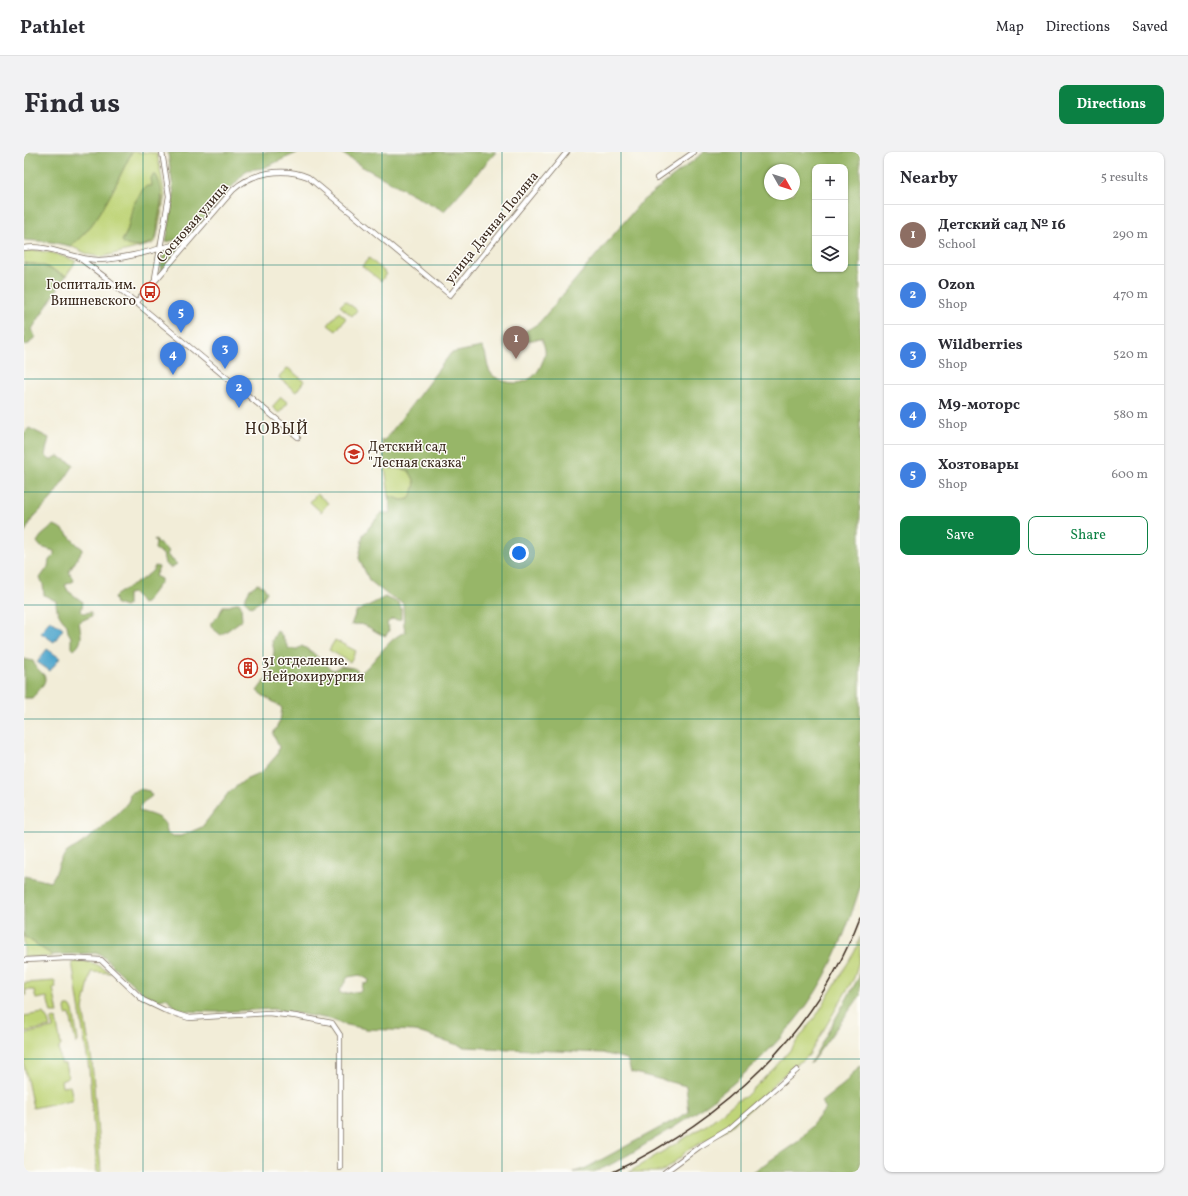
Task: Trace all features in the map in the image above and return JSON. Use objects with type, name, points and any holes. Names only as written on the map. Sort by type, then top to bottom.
[{"type":"street","points":[[155,280],[169,196],[162,152]]},
{"type":"street","name":"улица Дачная Поляна","points":[[429,278],[450,295],[567,152]]},
{"type":"street","points":[[657,178],[694,152]]},
{"type":"street","name":"Сосновая улица","points":[[136,303],[241,183],[262,174],[274,172],[296,173],[308,177],[429,278]]},
{"type":"street","points":[[24,248],[45,247],[78,257],[99,260],[115,258],[189,241]]},
{"type":"street","points":[[78,257],[298,437]]},
{"type":"street","points":[[24,960],[69,958],[101,960],[143,1000],[164,1010],[189,1018],[268,1013],[295,1016],[332,1023],[340,1035],[340,1168]]},
{"type":"street","points":[[665,1172],[699,1147],[729,1129],[797,1070]]},
{"type":"green space","points":[[24,152],[132,152],[106,203],[90,227],[70,246],[51,242],[24,240]]},
{"type":"green space","points":[[132,152],[157,153],[165,195],[156,240],[152,244],[102,257],[90,255],[70,246],[90,227],[106,203]],"holes":[[[153,182],[163,197],[158,221],[142,245],[133,246],[122,241],[129,225],[133,206],[137,200],[152,187]]]},
{"type":"green space","points":[[299,152],[263,168],[247,170],[188,237],[166,242],[174,195],[168,153]]},
{"type":"green space","points":[[340,152],[496,152],[444,211],[361,166]]},
{"type":"green space","points":[[704,152],[860,152],[860,887],[832,963],[807,1005],[774,1045],[736,1081],[694,1114],[630,1154],[592,1172],[574,1172],[586,1168],[689,1112],[686,1086],[631,1072],[627,1059],[602,1053],[464,1047],[415,1031],[366,1029],[343,1024],[330,1019],[273,1009],[215,1012],[186,1011],[175,1008],[167,998],[150,1000],[99,953],[52,955],[24,936],[24,876],[50,882],[64,856],[112,819],[128,802],[130,793],[140,789],[149,791],[152,796],[142,803],[139,811],[162,820],[167,833],[173,836],[181,836],[202,827],[229,792],[245,780],[261,773],[277,755],[279,747],[273,734],[280,721],[282,708],[257,691],[266,679],[272,666],[274,651],[272,641],[277,631],[280,633],[289,649],[297,649],[302,646],[312,652],[331,669],[334,670],[340,666],[354,668],[359,672],[368,666],[392,640],[406,632],[404,626],[403,603],[389,596],[369,580],[359,558],[363,535],[381,513],[391,513],[389,496],[402,500],[409,499],[414,487],[413,478],[408,470],[385,467],[382,440],[385,440],[451,353],[482,347],[489,370],[495,377],[516,383],[529,380],[538,370],[545,356],[542,339],[509,341],[539,323],[641,202]],"holes":[[[360,975],[369,980],[368,983],[363,984],[361,991],[343,994],[339,992],[348,977]]]},
{"type":"green space","points":[[153,175],[156,175],[161,186],[161,203],[156,237],[152,242],[143,246],[128,246],[122,241],[127,232],[133,205],[143,189],[147,186],[152,186],[151,178]]},
{"type":"green space","points":[[184,244],[160,272],[164,251]]},
{"type":"green space","points":[[35,250],[53,253],[76,261],[66,276],[42,265],[24,263],[24,251]]},
{"type":"green space","points":[[369,258],[387,274],[381,281],[362,266]]},
{"type":"green space","points":[[24,263],[42,265],[66,276],[32,329],[35,337],[29,344],[24,345]]},
{"type":"green space","points":[[345,301],[357,310],[352,316],[340,306]]},
{"type":"green space","points":[[339,312],[346,318],[336,331],[328,325]]},
{"type":"green space","points":[[288,368],[304,381],[296,392],[279,378],[280,375]]},
{"type":"green space","points":[[281,397],[288,403],[279,413],[272,407]]},
{"type":"green space","points":[[29,428],[49,438],[45,455],[50,460],[58,456],[74,465],[52,498],[32,519],[24,534],[24,433]]},
{"type":"green space","points":[[385,467],[408,470],[414,481],[413,491],[409,499],[402,500],[389,496]]},
{"type":"green space","points":[[317,494],[328,503],[321,512],[310,502]]},
{"type":"green space","points":[[54,525],[62,529],[83,549],[69,572],[74,581],[65,585],[68,591],[83,602],[81,612],[91,612],[92,616],[79,622],[81,641],[74,650],[71,648],[71,637],[68,632],[67,625],[60,617],[56,601],[44,595],[43,584],[40,578],[48,567],[49,560],[54,555],[54,551],[41,547],[37,542],[41,536]]},
{"type":"green space","points":[[154,539],[169,551],[167,555],[177,564],[171,568],[165,564],[163,554],[155,549],[156,542]]},
{"type":"green space","points":[[155,566],[159,567],[155,576],[161,579],[161,582],[145,603],[142,604],[134,593],[128,594],[128,605],[125,607],[116,604],[114,597],[144,578],[153,570]]},
{"type":"green space","points":[[257,584],[263,586],[267,592],[261,601],[251,607],[244,600],[250,589]]},
{"type":"green space","points":[[385,597],[399,603],[401,609],[401,619],[392,619],[387,623],[389,630],[386,636],[362,624],[351,625],[356,612]]},
{"type":"green space","points":[[235,603],[239,603],[241,606],[242,620],[221,635],[211,627],[211,623],[219,615],[223,606],[230,606]]},
{"type":"green space","points":[[335,640],[356,651],[350,662],[329,650]]},
{"type":"green space","points":[[24,659],[33,661],[45,677],[44,683],[32,698],[24,698]]},
{"type":"green space","points":[[24,936],[52,955],[52,957],[24,957]]},
{"type":"green space","points":[[860,937],[860,957],[854,978],[809,1055],[802,1061],[795,1064],[771,1087],[770,1092],[727,1129],[686,1151],[662,1172],[629,1172],[708,1124],[738,1100],[745,1097],[776,1066],[818,1013],[855,951]]},
{"type":"green space","points":[[85,961],[96,964],[111,973],[91,972],[83,1009],[92,1062],[101,1172],[97,1172],[89,1069],[72,962]]},
{"type":"green space","points":[[860,968],[860,996],[810,1064],[859,977]]},
{"type":"green space","points":[[55,981],[56,988],[53,988],[58,1013],[51,1013],[47,997],[36,999],[34,990],[25,990],[26,995],[24,995],[24,983]]},
{"type":"green space","points":[[66,1006],[70,1006],[73,1010],[78,1041],[76,1044],[70,1014],[66,1015]]},
{"type":"green space","points":[[43,1013],[48,1020],[50,1027],[24,1032],[24,1016]]},
{"type":"green space","points":[[54,1018],[56,1019],[61,1045],[59,1048],[61,1063],[65,1064],[68,1077],[61,1081],[62,1087],[70,1086],[73,1098],[71,1100],[33,1108],[24,1065],[24,1034],[53,1028],[51,1020]]},
{"type":"green space","points":[[860,1065],[860,1172],[753,1172],[799,1141],[826,1108],[821,1102],[844,1084]]},
{"type":"water","points":[[50,620],[63,629],[54,642],[41,633]]},
{"type":"water","points":[[47,649],[60,658],[50,671],[37,662]]},
{"type":"railway","points":[[613,1172],[654,1151],[692,1126],[728,1099],[762,1068],[792,1035],[818,999],[841,959],[860,917]]},
{"type":"place","name":"Госпиталь им. Вишневского","points":[[150,292]]},
{"type":"place","name":"Хозтовары","points":[[181,333]]},
{"type":"place","name":"Детский сад № 16","points":[[516,359]]},
{"type":"place","name":"Wildberries","points":[[225,369]]},
{"type":"place","name":"М9-моторс","points":[[173,375]]},
{"type":"place","name":"Ozon","points":[[239,408]]},
{"type":"place","name":"Детский сад \"Лесная сказка\"","points":[[354,454]]},
{"type":"place","name":"31 отделение. Нейрохирургия","points":[[248,668]]},
{"type":"district","name":"НОВЫЙ","points":[[277,428]]}]
